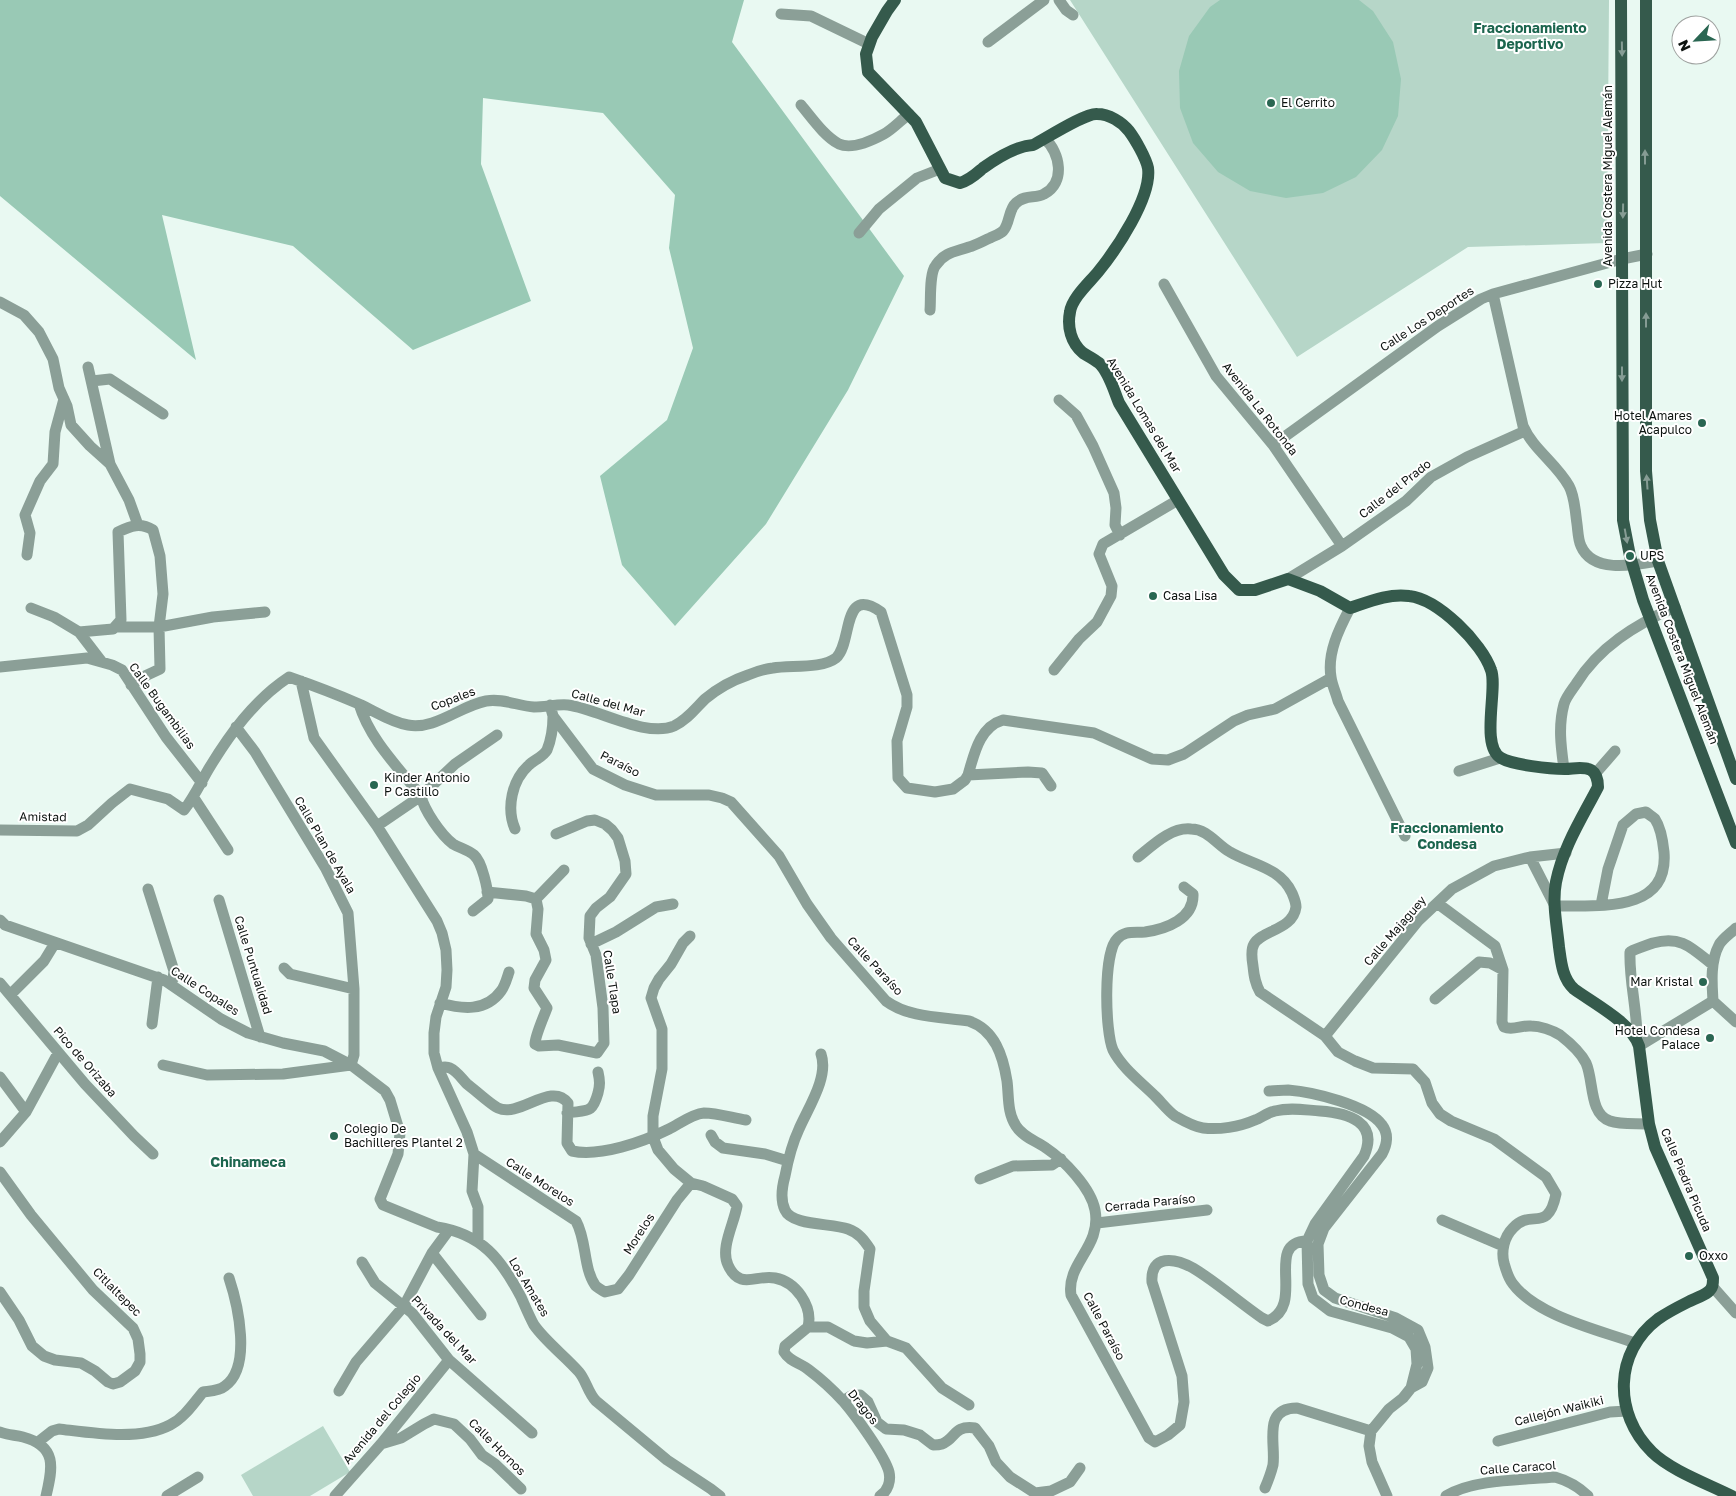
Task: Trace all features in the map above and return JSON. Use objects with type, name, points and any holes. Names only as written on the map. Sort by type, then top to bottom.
[{"type":"main road","name":"Avenida Lomas del Mar","points":[[895,0],[880,22],[869,44],[866,54],[868,72],[916,122],[945,178],[960,183],[968,181],[1002,156],[1025,145],[1033,145],[1085,116],[1096,113],[1122,123],[1134,138],[1148,168],[1145,194],[1131,224],[1111,255],[1083,288],[1070,310],[1069,325],[1072,338],[1082,352],[1100,363],[1119,403],[1224,575],[1239,590],[1256,590],[1288,579]]},
{"type":"main road","name":"Avenida Costera Miguel Alemán","points":[[1621,0],[1623,520],[1643,600],[1736,843]]},
{"type":"main road","name":"Avenida Costera Miguel Alemán","points":[[1646,0],[1646,471],[1650,520],[1658,561],[1736,779]]},
{"type":"main road","points":[[1288,579],[1320,591],[1350,608],[1381,598],[1410,596],[1433,604],[1480,646],[1492,671],[1491,734],[1495,751],[1500,758],[1532,766],[1564,769],[1581,768],[1590,770],[1595,774],[1598,787],[1575,829],[1556,882],[1555,906],[1561,969],[1572,987],[1621,1022],[1638,1042]]},
{"type":"main road","name":"Calle Piedra Picuda","points":[[1638,1042],[1649,1124],[1655,1147],[1713,1278],[1712,1286]]},
{"type":"main road","points":[[1712,1286],[1707,1293],[1676,1308],[1645,1330],[1628,1357],[1624,1376],[1624,1392],[1627,1411],[1638,1434],[1653,1453],[1668,1464],[1732,1496]]},
{"type":"street","points":[[988,42],[1044,0]]},
{"type":"street","points":[[1059,0],[1066,10],[1073,15]]},
{"type":"street","points":[[781,14],[811,16],[869,44]]},
{"type":"street","points":[[801,105],[831,139],[842,146],[866,142],[886,134],[909,114]]},
{"type":"street","points":[[930,310],[934,267],[942,258],[954,250],[968,247],[999,234],[1005,230],[1014,204],[1027,197],[1044,195],[1056,184],[1058,162],[1052,146],[1045,139]]},
{"type":"street","points":[[859,233],[880,209],[917,178],[940,169]]},
{"type":"street","name":"Calle Los Deportes","points":[[1272,445],[1438,326],[1481,299],[1493,294],[1622,259],[1647,254]]},
{"type":"street","name":"Avenida La Rotonda","points":[[1164,284],[1216,376],[1272,445],[1342,546]]},
{"type":"street","points":[[1493,294],[1521,420],[1525,430],[1571,489],[1580,542],[1584,552],[1590,558],[1604,564],[1633,565],[1658,561]]},
{"type":"street","points":[[0,302],[24,315],[39,332],[53,359],[59,388],[71,425],[110,464]]},
{"type":"street","points":[[88,368],[110,464],[126,494],[138,525]]},
{"type":"street","points":[[92,381],[110,379],[163,414]]},
{"type":"street","points":[[27,555],[30,533],[25,515],[40,481],[53,464],[55,432],[64,400]]},
{"type":"street","points":[[1059,400],[1076,415],[1093,446],[1114,493],[1116,508],[1115,525],[1120,534]]},
{"type":"street","name":"Calle del Prado","points":[[1288,579],[1342,546],[1406,501],[1431,477],[1467,456],[1525,430]]},
{"type":"street","points":[[1054,670],[1079,639],[1097,622],[1111,596],[1112,586],[1099,554],[1103,544],[1178,500]]},
{"type":"street","points":[[115,627],[121,620],[118,532],[138,525],[146,526],[153,530],[160,556],[163,594],[159,627],[160,669],[131,685]]},
{"type":"street","name":"Calle del Mar","points":[[534,707],[552,711],[567,705],[600,713],[641,728],[658,729],[673,726],[687,718],[714,692],[746,675],[772,668],[825,663],[835,658],[842,650],[854,608],[862,604],[871,605],[881,612],[905,686],[907,707],[897,741],[898,778],[907,788],[935,792],[953,789],[965,780],[968,775]]},
{"type":"street","points":[[1564,769],[1560,737],[1566,700],[1583,673],[1604,650],[1623,634],[1650,618],[1675,607]]},
{"type":"street","points":[[31,608],[54,616],[79,632],[102,662]]},
{"type":"street","points":[[1350,608],[1338,631],[1333,649],[1331,678],[1338,701],[1405,836]]},
{"type":"street","points":[[79,632],[113,629],[115,627],[159,627],[213,617],[265,612]]},
{"type":"street","name":"Calle Bugambilias","points":[[0,667],[87,658],[122,670],[166,737],[202,783]]},
{"type":"street","points":[[228,850],[194,798],[207,772],[243,717],[289,677],[301,681],[314,738],[377,826],[437,921],[442,933],[446,950],[446,987],[440,1003],[434,1033],[434,1053],[438,1068],[468,1132],[474,1154],[472,1191],[478,1207],[478,1241]]},
{"type":"street","points":[[1051,786],[1042,773],[968,775],[979,740],[995,722],[1002,720],[1094,733],[1152,759],[1168,760],[1184,754],[1234,721],[1248,715],[1275,709],[1331,678]]},
{"type":"street","name":"Copales","points":[[301,681],[359,704],[394,721],[408,725],[427,724],[471,705],[487,701],[500,700],[534,707]]},
{"type":"street","points":[[359,704],[362,715],[379,745],[421,796],[423,804],[440,829],[453,843],[480,862],[488,899],[472,911]]},
{"type":"street","points":[[515,829],[512,821],[511,798],[525,769],[544,754],[547,749],[553,726],[552,711]]},
{"type":"street","name":"Paraíso","points":[[552,711],[593,769],[625,785],[656,795],[709,795]]},
{"type":"street","name":"Calle Plan de Ayala","points":[[236,727],[255,752],[326,869],[348,913],[354,989],[354,1056],[351,1065]]},
{"type":"street","points":[[377,826],[421,796],[455,764],[497,736]]},
{"type":"street","points":[[1595,774],[1615,751]]},
{"type":"street","points":[[1459,771],[1500,758]]},
{"type":"street","name":"Amistad","points":[[0,830],[77,831],[88,825],[116,798],[130,789],[168,799],[184,810],[194,798]]},
{"type":"street","name":"Calle Paraíso","points":[[709,795],[731,802],[779,856],[807,904],[831,938],[886,1001],[896,1008],[907,1011],[969,1020],[978,1024],[991,1035],[1001,1054],[1007,1082],[1009,1108],[1016,1126],[1026,1136],[1061,1159],[1090,1194],[1097,1222],[1088,1250],[1073,1273],[1070,1285],[1071,1295],[1149,1438],[1155,1442],[1168,1435],[1180,1425],[1184,1402],[1182,1376],[1152,1282],[1151,1272],[1156,1264],[1164,1260],[1175,1261],[1192,1268],[1268,1321],[1275,1318],[1280,1312],[1287,1292],[1285,1255],[1289,1247],[1297,1241],[1312,1242]]},
{"type":"street","points":[[1530,857],[1555,906],[1601,905],[1614,904],[1639,899],[1649,894],[1660,882],[1665,864],[1663,839],[1655,819],[1646,812],[1636,814],[1623,825],[1608,869],[1601,905]]},
{"type":"street","points":[[556,834],[587,821],[595,820],[605,824],[618,838],[625,861],[626,874],[610,897],[596,908],[590,916],[589,938],[591,944]]},
{"type":"street","points":[[1138,857],[1164,837],[1192,828],[1205,832],[1230,853],[1272,870],[1283,878],[1289,886],[1295,901],[1293,916],[1278,930],[1255,942],[1252,962],[1255,982],[1260,992],[1325,1036],[1338,1052],[1373,1068],[1413,1069],[1425,1082],[1432,1103],[1440,1114],[1451,1121],[1494,1139],[1546,1177],[1556,1194],[1553,1208],[1543,1218],[1522,1221],[1514,1226],[1507,1234],[1503,1246],[1503,1258],[1512,1283],[1523,1295],[1553,1314],[1636,1342]]},
{"type":"street","name":"Calle Majaguey","points":[[1325,1036],[1418,922],[1452,888],[1494,866],[1530,857],[1566,853]]},
{"type":"street","points":[[488,894],[526,896],[536,899],[564,870]]},
{"type":"street","points":[[1184,887],[1193,894],[1193,903],[1183,919],[1150,931],[1123,933],[1113,946],[1106,978],[1109,1028],[1113,1050],[1128,1069],[1175,1116],[1201,1128],[1222,1129],[1254,1121],[1273,1111],[1287,1109],[1334,1112],[1359,1121],[1369,1138],[1368,1147],[1364,1156],[1315,1224],[1312,1242]]},
{"type":"street","points":[[148,889],[174,971],[173,979],[170,983]]},
{"type":"street","name":"Calle Tlapa","points":[[536,899],[538,909],[536,934],[544,950],[546,960],[535,980],[534,988],[547,1008],[535,1038],[535,1044],[539,1046],[558,1044],[597,1053],[604,1043],[603,1008],[596,955],[591,944],[616,932],[656,907],[673,904]]},
{"type":"street","name":"Calle Puntualidad","points":[[219,900],[260,1037]]},
{"type":"street","points":[[1437,903],[1495,946],[1502,966],[1502,1022],[1504,1027],[1509,1029],[1530,1025],[1545,1028],[1560,1035],[1578,1051],[1585,1062],[1590,1073],[1598,1112],[1603,1118],[1612,1122],[1649,1124]]},
{"type":"street","points":[[0,920],[5,925],[55,943],[44,961],[11,994]]},
{"type":"street","points":[[1736,928],[1719,945],[1713,965],[1713,1002],[1736,1022]]},
{"type":"street","points":[[690,936],[683,943],[671,964],[659,979],[651,998],[662,1029],[662,1069],[653,1116],[653,1137],[658,1150],[674,1169],[691,1183],[703,1186],[732,1199],[737,1206],[735,1219],[725,1244],[727,1264],[736,1277],[746,1280],[775,1278],[796,1288],[809,1312],[808,1327],[828,1327],[854,1341],[867,1343],[886,1341],[906,1348],[942,1388],[969,1405]]},
{"type":"street","name":"Calle Piedra Picuda","points":[[1638,1042],[1637,1015],[1629,963],[1630,952],[1636,948],[1664,940],[1677,941],[1687,944],[1713,965]]},
{"type":"street","name":"Calle Copales","points":[[55,943],[158,977],[170,983],[221,1019],[248,1033],[324,1051],[351,1065]]},
{"type":"street","points":[[1435,999],[1480,962],[1502,966]]},
{"type":"street","points":[[284,968],[290,974],[354,989]]},
{"type":"street","points":[[440,1003],[461,1008],[476,1008],[490,1002],[502,990],[509,972]]},
{"type":"street","name":"Calle Copales","points":[[152,1024],[158,977]]},
{"type":"street","name":"Pico de Orizaba","points":[[0,983],[91,1091],[153,1154]]},
{"type":"street","points":[[1638,1042],[1713,1002]]},
{"type":"street","points":[[0,1142],[26,1112],[58,1053]]},
{"type":"street","points":[[821,1054],[823,1060],[820,1084],[798,1130],[788,1160],[783,1183],[782,1200],[785,1212],[795,1220],[849,1229],[863,1238],[870,1249],[864,1290],[864,1307],[870,1321],[886,1341]]},
{"type":"street","points":[[163,1065],[207,1075],[283,1074],[351,1065]]},
{"type":"street","name":"Los Amates","points":[[351,1065],[385,1091],[390,1100],[400,1133],[398,1154],[380,1199],[383,1205],[478,1241],[506,1272],[534,1324],[581,1374],[592,1397],[667,1460],[711,1488],[720,1496]]},
{"type":"street","points":[[438,1068],[448,1067],[453,1070],[499,1109],[513,1109],[554,1096],[564,1099],[568,1103],[567,1143],[572,1150],[579,1152],[617,1149],[653,1137],[704,1113],[746,1120]]},
{"type":"street","points":[[568,1113],[590,1109],[594,1106],[600,1086],[598,1072]]},
{"type":"street","points":[[0,1077],[26,1112]]},
{"type":"street","points":[[1269,1091],[1288,1090],[1323,1096],[1353,1105],[1375,1116],[1384,1126],[1387,1136],[1386,1146],[1382,1154],[1312,1242]]},
{"type":"street","points":[[711,1135],[715,1142],[723,1148],[765,1154],[788,1160]]},
{"type":"street","name":"Calle Morelos","points":[[474,1154],[576,1221],[581,1230],[589,1270],[596,1286],[605,1292]]},
{"type":"street","points":[[980,1179],[1012,1166],[1052,1166],[1061,1159]]},
{"type":"street","name":"Citlaltepec","points":[[0,1172],[31,1215],[94,1290],[133,1328],[140,1350],[140,1362],[130,1376],[113,1384],[81,1363],[55,1360],[44,1356],[32,1346],[19,1320],[0,1292]]},
{"type":"street","name":"Morelos","points":[[605,1292],[618,1289],[677,1200],[691,1183]]},
{"type":"street","name":"Cerrada Paraíso","points":[[1097,1222],[1207,1210]]},
{"type":"street","points":[[1442,1220],[1503,1246]]},
{"type":"street","points":[[339,1392],[356,1362],[408,1309],[432,1253],[449,1230]]},
{"type":"street","name":"Condesa","points":[[1312,1242],[1308,1284],[1313,1298],[1330,1311],[1392,1328],[1409,1337],[1416,1349],[1417,1364],[1411,1388],[1389,1409],[1372,1432]]},
{"type":"street","points":[[432,1253],[481,1315]]},
{"type":"street","name":"Privada del Mar","points":[[362,1262],[375,1283],[408,1309],[450,1360],[532,1433]]},
{"type":"street","points":[[38,1442],[52,1431],[59,1429],[115,1435],[153,1432],[172,1424],[188,1411],[203,1392],[221,1389],[234,1379],[238,1367],[241,1334],[236,1299],[229,1278]]},
{"type":"street","name":"Calle Piedra Picuda","points":[[1712,1286],[1736,1314]]},
{"type":"street","name":"Dragos","points":[[808,1327],[785,1346],[784,1352],[788,1358],[808,1368],[843,1401],[860,1424],[882,1458],[889,1473],[889,1484],[885,1494],[880,1496]]},
{"type":"street","name":"Avenida del Colegio","points":[[335,1496],[381,1444],[450,1360]]},
{"type":"street","points":[[843,1401],[851,1396],[860,1395],[868,1402],[877,1422],[886,1429],[904,1430],[920,1435],[933,1445],[943,1444],[966,1426],[975,1428],[989,1446],[996,1462],[1010,1477],[1035,1493],[1051,1492],[1070,1482],[1080,1468]]},
{"type":"street","points":[[1265,1488],[1273,1465],[1274,1422],[1279,1413],[1288,1408],[1297,1408],[1372,1432],[1369,1446],[1372,1462],[1387,1496]]},
{"type":"street","name":"Callejón Waikiki","points":[[1498,1441],[1610,1412],[1627,1411]]},
{"type":"street","name":"Calle Hornos","points":[[381,1444],[401,1438],[434,1419],[454,1424],[470,1439],[482,1455],[495,1464],[521,1489]]},
{"type":"street","points":[[1,1434],[38,1442],[48,1453],[51,1467],[46,1496]]},
{"type":"street","points":[[167,1496],[198,1477]]},
{"type":"street","name":"Calle Caracol","points":[[1446,1496],[1470,1485],[1555,1477],[1568,1480],[1580,1487],[1588,1496]]},
{"type":"green space","points":[[0,0],[744,0],[732,42],[904,276],[848,390],[766,524],[675,626],[622,565],[600,476],[667,420],[693,348],[669,248],[675,195],[603,113],[483,98],[481,164],[531,301],[413,350],[293,246],[162,215],[196,360],[0,196]]},
{"type":"green space","points":[[1070,0],[1609,0],[1607,243],[1468,247],[1297,357]]},
{"type":"green space","points":[[1220,0],[1359,0],[1373,11],[1393,42],[1401,79],[1398,116],[1382,150],[1356,177],[1323,193],[1286,198],[1250,191],[1218,172],[1193,143],[1180,108],[1179,71],[1189,36],[1210,7]]},
{"type":"green space","points":[[323,1426],[350,1472],[310,1496],[253,1496],[241,1475]]},
{"type":"place","name":"El Cerrito","points":[[1271,103]]},
{"type":"place","name":"Pizza Hut","points":[[1598,284]]},
{"type":"place","name":"Hotel Amares Acapulco","points":[[1702,423]]},
{"type":"place","name":"UPS","points":[[1630,556]]},
{"type":"place","name":"Casa Lisa","points":[[1153,596]]},
{"type":"place","name":"Kinder Antonio P Castillo","points":[[374,785]]},
{"type":"place","name":"Mar Kristal","points":[[1703,982]]},
{"type":"place","name":"Hotel Condesa Palace","points":[[1710,1038]]},
{"type":"place","name":"Colegio De Bachilleres Plantel 2","points":[[334,1136]]},
{"type":"place","name":"Oxxo","points":[[1689,1256]]},
{"type":"district","name":"Fraccionamiento Deportivo","points":[[1530,36]]},
{"type":"district","name":"Fraccionamiento Condesa","points":[[1447,836]]},
{"type":"district","name":"Chinameca","points":[[248,1162]]}]
